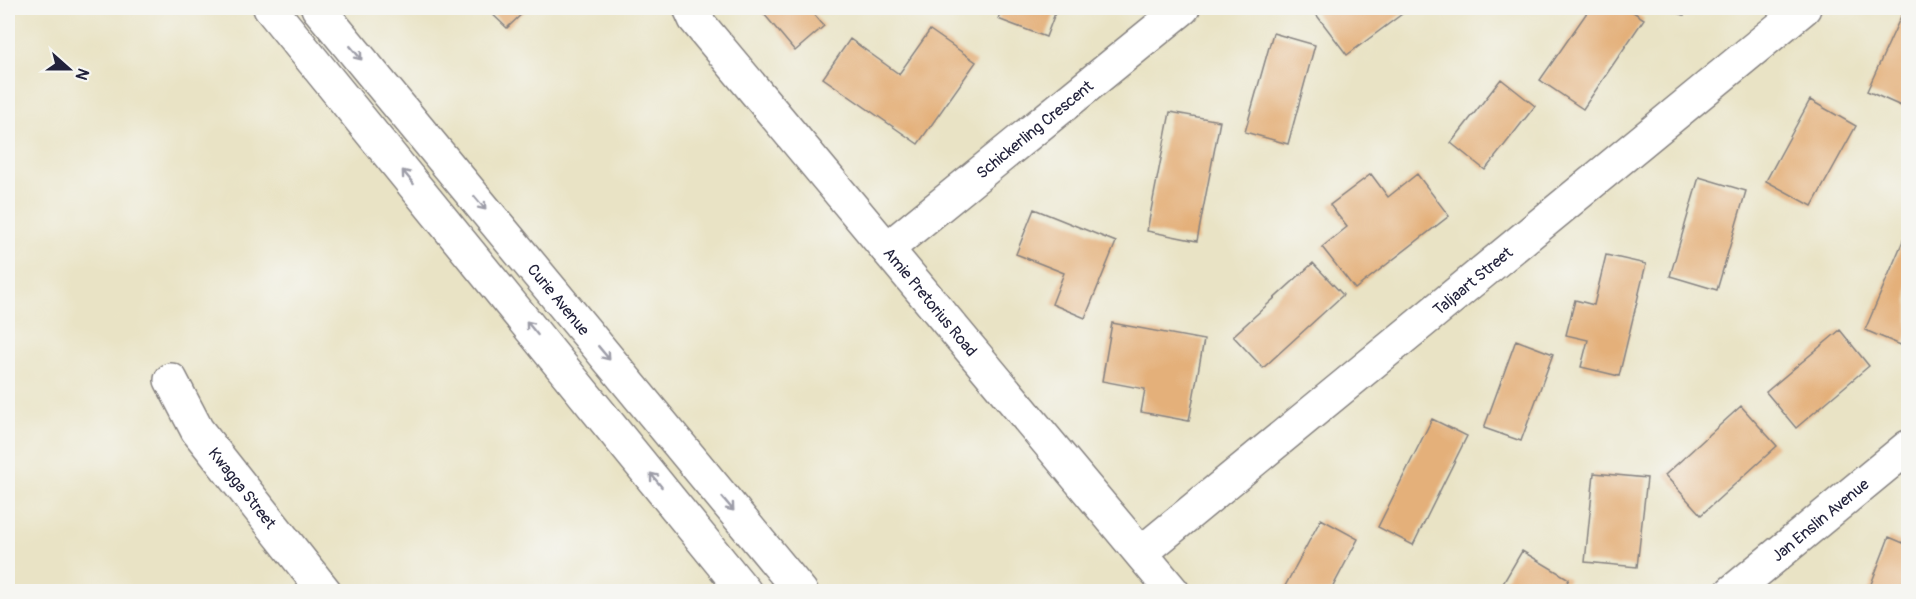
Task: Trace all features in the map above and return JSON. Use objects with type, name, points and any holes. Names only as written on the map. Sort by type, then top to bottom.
[{"type":"street","points":[[270,8],[746,591]]},
{"type":"street","name":"Curie Avenue","points":[[318,8],[801,591]]},
{"type":"street","name":"Amie Pretorius Road","points":[[690,8],[695,19],[1173,591]]},
{"type":"street","name":"Schickerling Crescent","points":[[887,249],[1183,8]]},
{"type":"street","name":"Taljaart Street","points":[[1141,553],[1804,8]]},
{"type":"street","name":"Kwagga Street","points":[[171,380],[197,430],[325,591]]},
{"type":"street","name":"Jan Enslin Avenue","points":[[1732,591],[1908,447]]},
{"type":"building","points":[[486,8],[528,8],[507,28]]},
{"type":"building","points":[[759,8],[809,8],[824,26],[795,51]]},
{"type":"building","points":[[1002,8],[1057,8],[1046,37],[998,19]]},
{"type":"building","points":[[1323,8],[1410,8],[1347,55],[1315,13]]},
{"type":"building","points":[[1590,8],[1627,8],[1644,19],[1583,109],[1540,80]]},
{"type":"building","points":[[1663,8],[1687,8],[1684,15]]},
{"type":"building","points":[[1903,12],[1908,15],[1908,109],[1867,91]]},
{"type":"building","points":[[930,30],[976,62],[918,144],[823,78],[850,39],[899,74]]},
{"type":"building","points":[[1273,33],[1315,45],[1288,144],[1245,132]]},
{"type":"building","points":[[1501,79],[1535,106],[1485,170],[1451,143]]},
{"type":"building","points":[[1810,100],[1856,126],[1812,206],[1766,181]]},
{"type":"building","points":[[1170,112],[1220,121],[1197,241],[1147,231]]},
{"type":"building","points":[[1371,174],[1388,197],[1417,174],[1449,216],[1355,289],[1322,247],[1347,227],[1330,205]]},
{"type":"building","points":[[1699,177],[1746,191],[1717,290],[1670,276]]},
{"type":"building","points":[[1034,209],[1116,242],[1085,318],[1052,304],[1064,273],[1016,254]]},
{"type":"building","points":[[1908,229],[1908,334],[1903,346],[1865,330]]},
{"type":"building","points":[[1606,255],[1646,264],[1619,376],[1581,367],[1588,340],[1566,335],[1575,300],[1594,305]]},
{"type":"building","points":[[1313,263],[1343,295],[1263,368],[1233,336]]},
{"type":"building","points":[[1112,323],[1204,340],[1189,421],[1141,412],[1145,389],[1102,381]]},
{"type":"building","points":[[1840,330],[1869,366],[1796,428],[1766,392]]},
{"type":"building","points":[[1516,340],[1553,354],[1521,441],[1484,428]]},
{"type":"building","points":[[1741,406],[1777,446],[1701,515],[1665,475]]},
{"type":"building","points":[[1432,419],[1467,436],[1413,545],[1378,527]]},
{"type":"building","points":[[1594,473],[1647,478],[1637,567],[1585,562]]},
{"type":"building","points":[[1321,519],[1358,539],[1330,592],[1291,592],[1284,588]]},
{"type":"building","points":[[1889,537],[1908,545],[1908,592],[1868,592]]},
{"type":"building","points":[[1522,551],[1569,579],[1562,592],[1498,592]]}]
